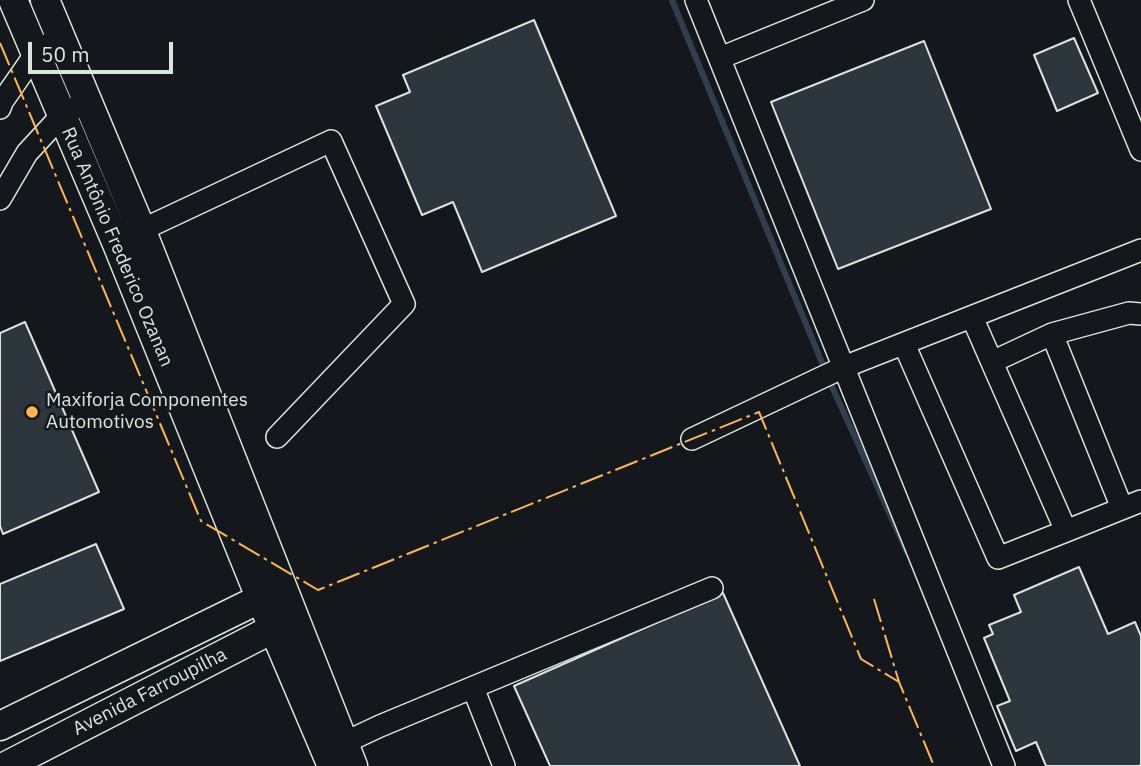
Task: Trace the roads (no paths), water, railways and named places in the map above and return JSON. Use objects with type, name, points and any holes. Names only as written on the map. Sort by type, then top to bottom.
[{"type":"main road","name":"Rua Antônio Frederico Ozanan","points":[[13,0],[284,623],[339,756]]},
{"type":"main road","name":"Rua Antônio Frederico Ozanan","points":[[45,0],[141,229],[271,593]]},
{"type":"main road","name":"Avenida Farroupilha","points":[[0,726],[271,593]]},
{"type":"main road","name":"Avenida Farroupilha","points":[[6,766],[284,623]]},
{"type":"lane","points":[[696,0],[1004,766]]},
{"type":"lane","points":[[720,58],[863,0]]},
{"type":"lane","points":[[1079,0],[1141,150]]},
{"type":"lane","points":[[0,108],[36,53],[60,36]]},
{"type":"lane","points":[[0,199],[27,153],[62,115],[87,101]]},
{"type":"lane","points":[[117,244],[141,229],[331,141],[404,304],[277,437]]},
{"type":"lane","points":[[692,439],[844,367],[1141,250]]},
{"type":"lane","points":[[992,362],[1052,334],[1129,313],[1141,314]]},
{"type":"lane","points":[[972,317],[1066,531]]},
{"type":"lane","points":[[904,344],[998,558],[1132,504],[1052,334]]},
{"type":"lane","points":[[339,756],[473,688],[712,588]]},
{"type":"lane","points":[[473,688],[504,766]]},
{"type":"waterway","points":[[672,0],[825,370]]},
{"type":"waterway","points":[[829,380],[907,552]]},
{"type":"place","name":"Maxiforja Componentes Automotivos","points":[[32,412]]}]
